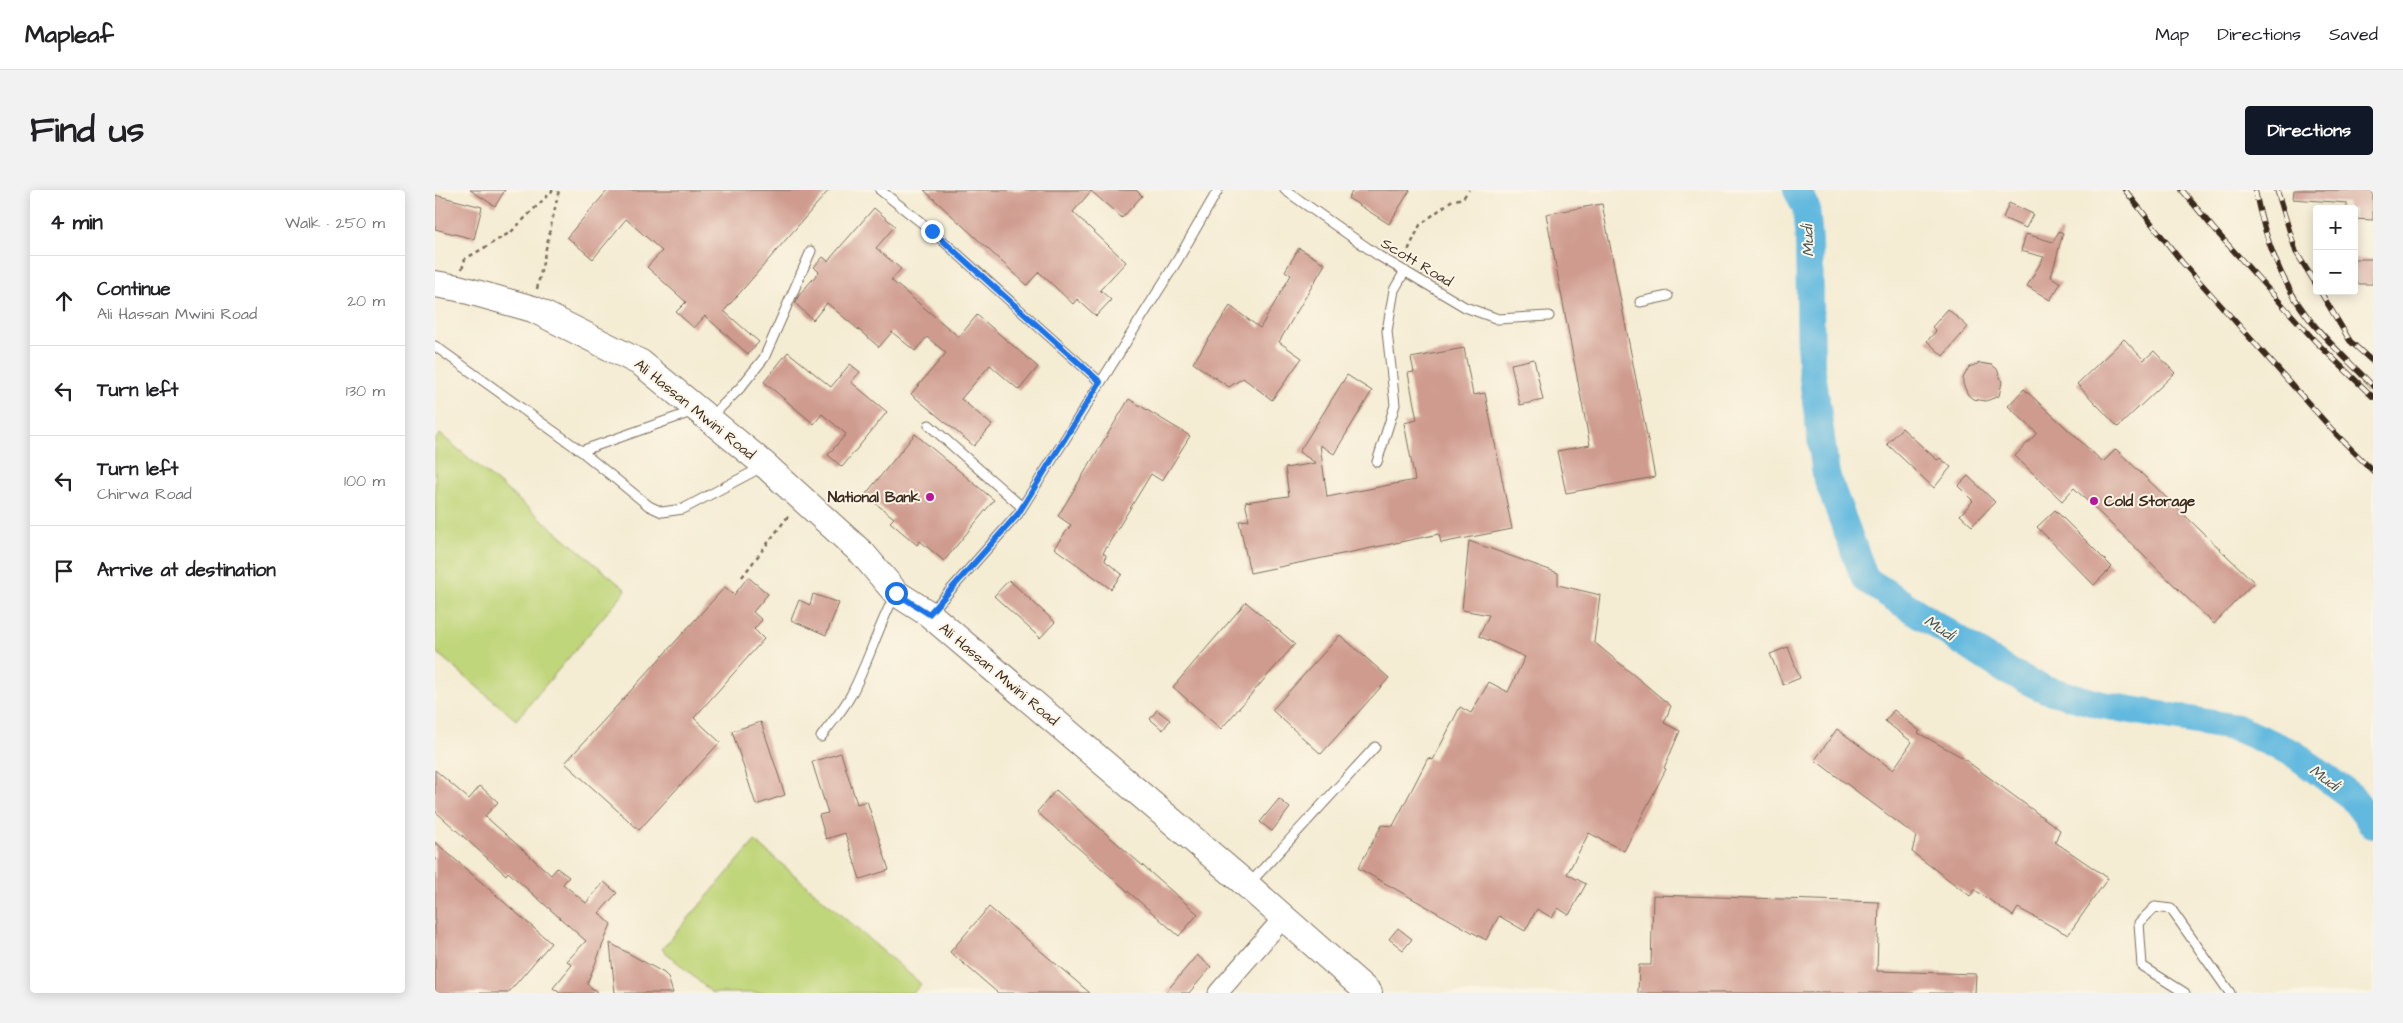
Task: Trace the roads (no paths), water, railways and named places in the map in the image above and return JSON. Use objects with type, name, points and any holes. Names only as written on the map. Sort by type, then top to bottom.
[{"type":"main road","name":"Ali Hassan Mwini Road","points":[[446,286],[533,309],[641,363],[765,466],[863,554],[896,593],[929,614],[1284,917],[1369,993]]},
{"type":"street","points":[[1218,993],[1284,917]]},
{"type":"lane","points":[[880,190],[932,231],[1100,382]]},
{"type":"lane","points":[[929,614],[1022,508],[1177,261],[1218,190]]},
{"type":"lane","name":"Scott Road","points":[[1285,190],[1402,269],[1465,307],[1498,319],[1549,316]]},
{"type":"lane","points":[[581,451],[702,415],[740,388],[764,358],[811,251]]},
{"type":"lane","points":[[1377,462],[1395,405],[1387,331],[1394,290],[1402,269]]},
{"type":"lane","points":[[1640,302],[1668,296]]},
{"type":"lane","points":[[435,346],[581,451],[649,506],[662,512],[683,509],[765,466]]},
{"type":"lane","points":[[929,425],[1022,508]]},
{"type":"lane","points":[[821,737],[850,696],[876,640],[882,620],[896,593]]},
{"type":"lane","points":[[1248,886],[1375,748]]},
{"type":"lane","points":[[2185,993],[2142,966],[2139,923],[2155,907],[2171,909],[2230,993]]},
{"type":"waterway","name":"Mudi","points":[[1797,190],[1806,208],[1809,240],[1811,364],[1826,475],[1865,579],[2007,671],[2045,689],[2102,705],[2237,728],[2293,753],[2352,797],[2373,825]]},
{"type":"railway","points":[[2125,190],[2182,262],[2336,434],[2373,471]]},
{"type":"railway","points":[[2182,190],[2213,228],[2315,341],[2373,397]]},
{"type":"railway","points":[[2255,190],[2268,240],[2288,287],[2297,302],[2322,334],[2373,386]]},
{"type":"railway","points":[[2277,190],[2296,252],[2313,280]]},
{"type":"railway","points":[[2322,295],[2350,341],[2373,362]]},
{"type":"place","name":"National Bank","points":[[930,497]]},
{"type":"place","name":"Cold Storage","points":[[2094,501]]}]
